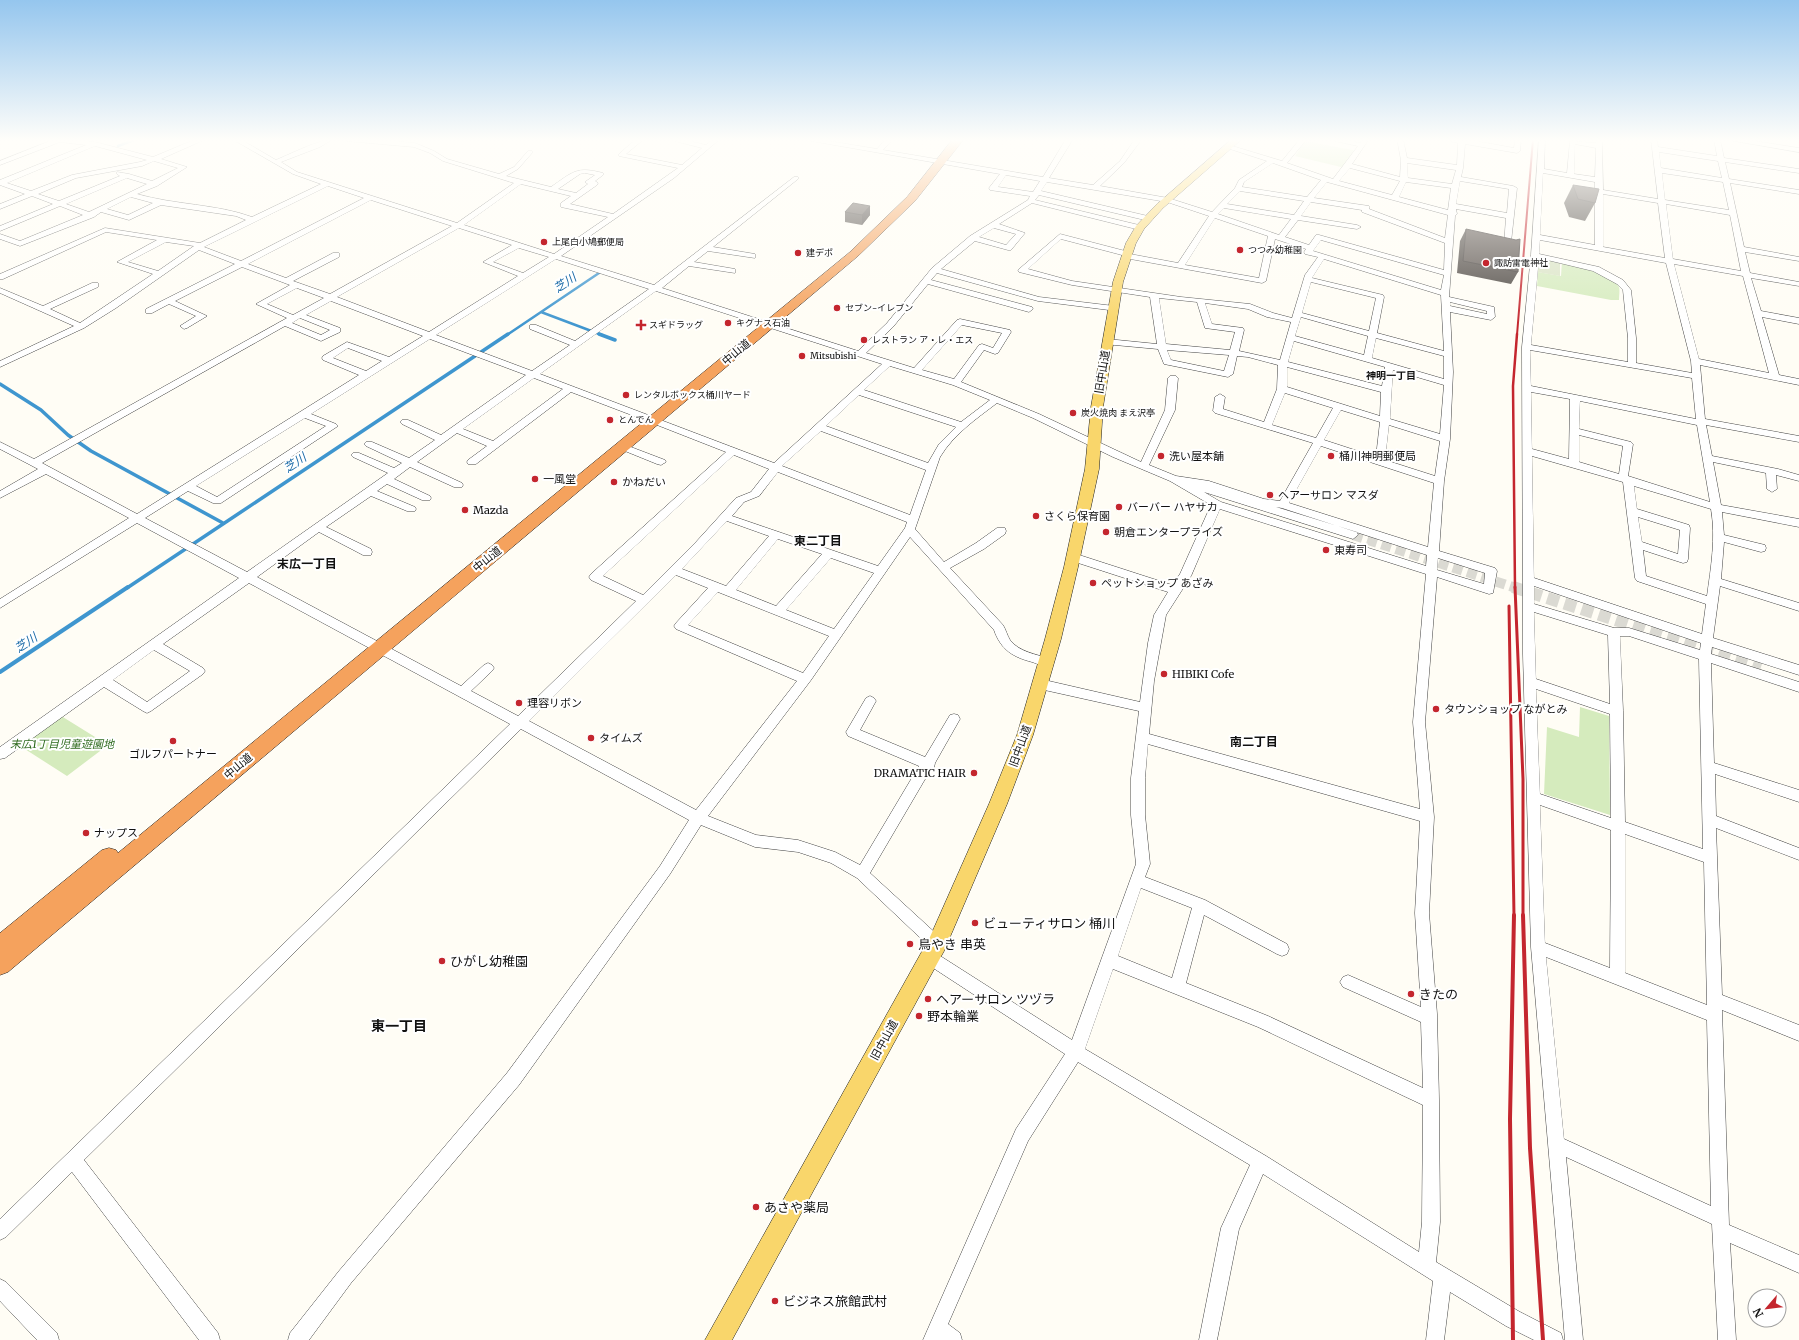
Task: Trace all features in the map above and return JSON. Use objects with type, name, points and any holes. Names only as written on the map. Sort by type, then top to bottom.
[{"type":"highway","name":"中山道","points":[[0,964],[376,645],[765,323],[854,254],[908,202]]},
{"type":"highway","name":"中山道","points":[[0,947],[623,447],[650,419]]},
{"type":"main road","name":"旧中山道","points":[[718,1340],[933,950],[998,804],[1025,735],[1046,662],[1073,557],[1092,469],[1094,428],[1107,342],[1117,289],[1126,255],[1144,223],[1166,202]]},
{"type":"street","points":[[0,207],[12,202]]},
{"type":"street","points":[[56,202],[91,215]]},
{"type":"street","points":[[0,229],[63,202]]},
{"type":"street","points":[[0,236],[20,244],[91,215],[119,202]]},
{"type":"street","points":[[155,202],[237,214],[253,220]]},
{"type":"street","points":[[0,364],[81,326],[113,306],[199,246],[291,202]]},
{"type":"street","points":[[149,311],[363,202]]},
{"type":"street","points":[[381,202],[888,363],[956,383],[1036,416],[1094,444],[1174,479],[1353,535]]},
{"type":"street","points":[[35,463],[458,226],[491,202]]},
{"type":"street","points":[[568,202],[564,205],[614,216]]},
{"type":"street","points":[[0,604],[367,375],[429,334],[556,256],[635,202]]},
{"type":"street","points":[[0,754],[394,472],[655,288],[766,202]]},
{"type":"street","points":[[860,354],[890,325],[935,270],[974,238],[1026,202]]},
{"type":"street","points":[[1057,202],[1144,223]]},
{"type":"street","points":[[1057,202],[1144,223]]},
{"type":"street","points":[[1173,202],[1311,248]]},
{"type":"street","points":[[1180,266],[1213,215],[1227,202]]},
{"type":"street","points":[[1242,209],[1250,202]]},
{"type":"street","points":[[1306,202],[1296,219],[1276,237],[1262,281],[1126,255],[1060,236],[1022,270],[1072,283],[1181,299],[1250,307],[1270,315],[1297,317],[1371,334],[1449,355]]},
{"type":"street","points":[[1310,202],[1359,225],[1448,274]]},
{"type":"street","points":[[1359,225],[1369,202]]},
{"type":"street","points":[[1408,202],[1453,210],[1510,216]]},
{"type":"street","points":[[1428,1267],[1431,1222],[1431,1100],[1429,1018],[1422,913],[1427,817],[1419,722],[1439,481],[1445,439],[1449,355],[1445,296],[1448,274],[1449,238],[1454,202]]},
{"type":"street","points":[[1493,245],[1507,249],[1512,202]]},
{"type":"street","points":[[1539,202],[1526,347],[1529,580],[1528,606],[1533,797],[1538,947],[1574,1340]]},
{"type":"street","points":[[1598,202],[1599,248]]},
{"type":"street","points":[[1662,202],[1669,260],[1695,361],[1701,422],[1716,507],[1719,537],[1716,581],[1705,656],[1720,1224],[1727,1340]]},
{"type":"street","points":[[1665,202],[1732,213]]},
{"type":"street","points":[[1730,202],[1746,274],[1775,377]]},
{"type":"street","points":[[102,210],[129,218],[160,203]]},
{"type":"street","points":[[1223,206],[1296,219],[1359,225],[1449,238],[1459,237]]},
{"type":"street","points":[[974,238],[1008,248],[1022,233],[993,224]]},
{"type":"street","points":[[1359,225],[1319,237],[1308,252],[1445,296],[1491,309],[1491,317],[1445,308]]},
{"type":"street","points":[[0,277],[105,230],[199,246],[296,285],[535,374],[776,467],[911,525],[919,541],[999,628],[1004,644],[1013,651],[1046,662]]},
{"type":"street","points":[[1536,238],[1669,260],[1799,284]]},
{"type":"street","points":[[160,274],[121,262],[165,239]]},
{"type":"street","points":[[518,245],[487,262],[524,276]]},
{"type":"street","points":[[707,248],[752,256]]},
{"type":"street","points":[[1740,249],[1799,260]]},
{"type":"street","points":[[287,281],[336,254]]},
{"type":"street","points":[[1535,254],[1596,269],[1620,282],[1627,290],[1632,338],[1632,366]]},
{"type":"street","points":[[1267,426],[1282,389],[1283,363],[1308,279],[1322,257]]},
{"type":"street","points":[[688,263],[732,271]]},
{"type":"street","points":[[935,270],[1038,299],[1114,309]]},
{"type":"street","points":[[1308,279],[1380,297],[1371,334],[1367,360]]},
{"type":"street","points":[[926,281],[1029,309]]},
{"type":"street","points":[[44,310],[95,285]]},
{"type":"street","points":[[285,323],[321,338],[337,330],[260,304],[296,285]]},
{"type":"street","points":[[0,290],[81,326]]},
{"type":"street","points":[[1154,295],[1162,346],[1167,362],[1228,374],[1240,330],[1208,326],[1200,300]]},
{"type":"street","points":[[168,301],[203,316],[184,326]]},
{"type":"street","points":[[1757,313],[1799,321]]},
{"type":"street","points":[[916,371],[960,322],[1007,332],[995,351],[982,347],[956,383]]},
{"type":"street","points":[[533,327],[576,344]]},
{"type":"street","points":[[1291,337],[1448,383]]},
{"type":"street","points":[[1107,342],[1248,354],[1386,390]]},
{"type":"street","points":[[367,375],[326,358],[348,345],[389,360]]},
{"type":"street","points":[[1526,347],[1696,376]]},
{"type":"street","points":[[1695,361],[1799,382]]},
{"type":"street","points":[[0,1231],[700,545],[740,500],[755,494],[776,467],[888,363]]},
{"type":"street","points":[[1380,462],[1386,420],[1386,390],[1389,366]]},
{"type":"street","points":[[1144,466],[1170,410],[1173,378]]},
{"type":"street","points":[[472,462],[571,388]]},
{"type":"street","points":[[1527,388],[1701,422],[1799,439]]},
{"type":"street","points":[[1282,389],[1445,439]]},
{"type":"street","points":[[858,391],[963,426]]},
{"type":"street","points":[[1220,397],[1218,411],[1439,481]]},
{"type":"street","points":[[1574,464],[1575,398]]},
{"type":"street","points":[[297,1340],[344,1277],[513,1079],[660,877],[698,818],[805,679],[881,571],[911,525],[935,457],[942,446],[963,426],[997,399]]},
{"type":"street","points":[[1283,505],[1339,406]]},
{"type":"street","points":[[189,487],[217,501],[334,426],[304,414]]},
{"type":"street","points":[[405,422],[441,439]]},
{"type":"street","points":[[819,427],[931,468]]},
{"type":"street","points":[[455,429],[494,446]]},
{"type":"street","points":[[1575,431],[1628,444],[1625,479],[1632,511],[1641,578],[1713,602]]},
{"type":"street","points":[[369,444],[458,484]]},
{"type":"street","points":[[0,445],[247,578],[376,645],[462,692],[520,721],[698,818],[755,841],[798,846],[835,858],[862,874],[933,950],[1076,1052],[1260,1162],[1443,1277],[1513,1319],[1554,1340]]},
{"type":"street","points":[[623,447],[661,462]]},
{"type":"street","points":[[644,600],[595,577],[733,451]]},
{"type":"street","points":[[1527,451],[1716,507],[1799,524]]},
{"type":"street","points":[[356,455],[394,472]]},
{"type":"street","points":[[1707,458],[1799,478]]},
{"type":"street","points":[[0,496],[46,469]]},
{"type":"street","points":[[1771,471],[1772,489]]},
{"type":"street","points":[[385,479],[426,498]]},
{"type":"street","points":[[1174,479],[1209,484],[1263,502],[1283,505],[1492,571],[1489,590],[1217,504],[1174,479]]},
{"type":"street","points":[[368,491],[411,509]]},
{"type":"street","points":[[953,1340],[935,1334],[1022,1135],[1076,1052],[1143,864],[1138,815],[1138,778],[1145,708],[1154,643],[1160,615],[1185,576],[1217,504]]},
{"type":"street","points":[[1632,511],[1685,528],[1683,559],[1636,544]]},
{"type":"street","points":[[725,517],[881,571]]},
{"type":"street","points":[[317,528],[367,552]]},
{"type":"street","points":[[944,567],[1001,532]]},
{"type":"street","points":[[728,592],[776,535]]},
{"type":"street","points":[[1719,537],[1761,548]]},
{"type":"street","points":[[778,612],[829,553]]},
{"type":"street","points":[[1073,557],[1175,590]]},
{"type":"street","points":[[674,570],[836,635]]},
{"type":"street","points":[[1529,580],[1799,670]]},
{"type":"street","points":[[1716,581],[1799,607]]},
{"type":"street","points":[[716,587],[680,626],[805,679]]},
{"type":"street","points":[[1528,606],[1614,632],[1629,632],[1799,687]]},
{"type":"street","points":[[1614,632],[1619,826],[1617,978]]},
{"type":"street","points":[[103,680],[147,708],[199,671],[153,644]]},
{"type":"street","points":[[1761,667],[1799,679]]},
{"type":"street","points":[[462,692],[488,668]]},
{"type":"street","points":[[1530,682],[1617,711]]},
{"type":"street","points":[[1040,684],[1145,708]]},
{"type":"street","points":[[870,701],[852,732],[929,764]]},
{"type":"street","points":[[862,874],[929,764],[954,719]]},
{"type":"street","points":[[1143,737],[1427,817]]},
{"type":"street","points":[[1708,766],[1799,796]]},
{"type":"street","points":[[1533,797],[1711,858]]},
{"type":"street","points":[[1710,820],[1799,854]]},
{"type":"street","points":[[1137,880],[1200,905],[1282,949]]},
{"type":"street","points":[[1177,987],[1200,905]]},
{"type":"street","points":[[1538,947],[1617,978],[1799,1033]]},
{"type":"street","points":[[1109,960],[1263,1022],[1431,1100]]},
{"type":"street","points":[[1348,982],[1429,1018]]},
{"type":"street","points":[[1556,1144],[1799,1264]]},
{"type":"street","points":[[73,1159],[211,1340]]},
{"type":"street","points":[[1208,1340],[1230,1228],[1260,1162]]},
{"type":"street","points":[[1435,1340],[1443,1277]]},
{"type":"street","points":[[0,1288],[50,1340]]},
{"type":"green space","points":[[1539,258],[1560,262],[1560,276],[1537,272]]},
{"type":"green space","points":[[1562,261],[1593,271],[1616,283],[1619,287],[1619,300],[1611,300],[1537,286],[1538,272],[1561,276]]},
{"type":"green space","points":[[1580,707],[1609,716],[1610,815],[1544,794],[1547,727],[1579,737]]},
{"type":"green space","name":"末広1丁目児童遊園地","points":[[58,714],[108,745],[67,776],[17,744]]},
{"type":"building","points":[[853,203],[870,206],[862,215],[845,212]]},
{"type":"building","points":[[1466,229],[1516,240],[1520,239],[1518,272],[1463,261]]},
{"type":"waterway","name":"芝川","points":[[541,312],[602,271]]},
{"type":"waterway","name":"芝川","points":[[507,335],[541,312]]},
{"type":"waterway","points":[[541,312],[602,335]]},
{"type":"waterway","name":"芝川","points":[[127,588],[508,334]]},
{"type":"waterway","points":[[599,334],[615,340]]},
{"type":"waterway","points":[[0,384],[41,410],[68,435],[91,451],[223,523]]},
{"type":"waterway","name":"芝川","points":[[0,672],[128,587]]},
{"type":"tunnel","points":[[1353,535],[1516,588]]},
{"type":"tunnel","points":[[1513,587],[1761,667]]},
{"type":"railway","points":[[1517,335],[1528,202]]},
{"type":"railway","points":[[1515,588],[1513,386],[1517,334]]},
{"type":"railway","points":[[1515,587],[1523,779],[1523,915]]},
{"type":"railway","points":[[1509,606],[1514,915]]},
{"type":"railway","points":[[1513,1340],[1510,1119],[1514,915]]},
{"type":"railway","points":[[1523,915],[1530,1148],[1543,1340]]},
{"type":"place","name":"上尾白小鳩郵便局","points":[[544,242]]},
{"type":"place","name":"つつみ幼稚園","points":[[1240,250]]},
{"type":"place","name":"建デポ","points":[[798,253]]},
{"type":"place","name":"諏訪雷電神社","points":[[1486,263]]},
{"type":"place","name":"セブン-イレブン","points":[[837,308]]},
{"type":"place","name":"キグナス石油","points":[[728,323]]},
{"type":"place","name":"スギドラッグ","points":[[641,325]]},
{"type":"place","name":"レストラン ア・レ・エス","points":[[864,340]]},
{"type":"place","name":"Mitsubishi","points":[[802,356]]},
{"type":"place","name":"レンタルボックス桶川ヤード","points":[[626,395]]},
{"type":"place","name":"炭火焼肉 まえ沢亭","points":[[1073,413]]},
{"type":"place","name":"とんでん","points":[[610,420]]},
{"type":"place","name":"洗い屋本舗","points":[[1161,456]]},
{"type":"place","name":"桶川神明郵便局","points":[[1331,456]]},
{"type":"place","name":"一風堂","points":[[535,479]]},
{"type":"place","name":"かねだい","points":[[614,482]]},
{"type":"place","name":"ヘアーサロン マスダ","points":[[1270,495]]},
{"type":"place","name":"バーバー ハヤサカ","points":[[1119,507]]},
{"type":"place","name":"Mazda","points":[[465,510]]},
{"type":"place","name":"さくら保育園","points":[[1036,516]]},
{"type":"place","name":"朝倉エンタープライズ","points":[[1106,532]]},
{"type":"place","name":"東寿司","points":[[1326,550]]},
{"type":"place","name":"ペットショップ あざみ","points":[[1093,583]]},
{"type":"place","name":"HIBIKI Cofe","points":[[1164,674]]},
{"type":"place","name":"理容リボン","points":[[519,703]]},
{"type":"place","name":"タウンショップ ながとみ","points":[[1436,709]]},
{"type":"place","name":"タイムズ","points":[[591,738]]},
{"type":"place","name":"ゴルフパートナー","points":[[173,741]]},
{"type":"place","name":"DRAMATIC HAIR","points":[[974,773]]},
{"type":"place","name":"ナップス","points":[[86,833]]},
{"type":"place","name":"ビューティサロン 桶川","points":[[975,923]]},
{"type":"place","name":"鳥やき 串英","points":[[910,944]]},
{"type":"place","name":"ひがし幼稚園","points":[[442,961]]},
{"type":"place","name":"きたの","points":[[1411,994]]},
{"type":"place","name":"ヘアーサロン ツヅラ","points":[[928,999]]},
{"type":"place","name":"野本輪業","points":[[919,1016]]},
{"type":"place","name":"あさや薬局","points":[[756,1207]]},
{"type":"place","name":"ビジネス旅館武村","points":[[775,1301]]},
{"type":"district","name":"神明一丁目","points":[[1391,375]]},
{"type":"district","name":"東二丁目","points":[[818,541]]},
{"type":"district","name":"末広一丁目","points":[[307,564]]},
{"type":"district","name":"南二丁目","points":[[1254,742]]},
{"type":"district","name":"東一丁目","points":[[399,1026]]}]
